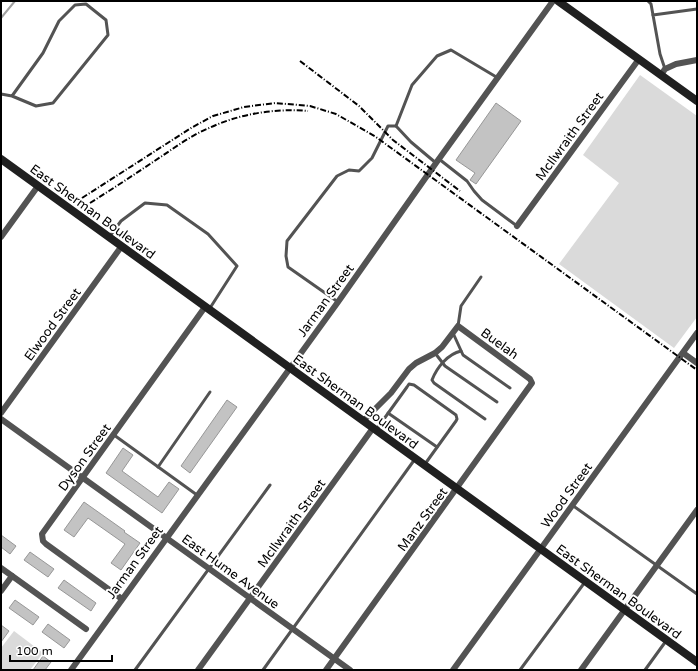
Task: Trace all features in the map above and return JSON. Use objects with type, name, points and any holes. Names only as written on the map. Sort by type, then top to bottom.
[{"type":"main road","points":[[558,1],[639,59],[663,72],[697,101]]},
{"type":"main road","name":"East Sherman Boulevard","points":[[1,159],[697,662]]},
{"type":"street","name":"Jarman Street","points":[[71,670],[338,302],[437,161],[553,1]]},
{"type":"street","name":"McIlwraith Street","points":[[517,226],[639,59]]},
{"type":"street","points":[[663,72],[676,64],[697,60]]},
{"type":"street","points":[[1,236],[38,186]]},
{"type":"street","name":"Elwood Street","points":[[1,414],[121,246]]},
{"type":"street","name":"Dyson Street","points":[[122,599],[43,541],[42,537],[82,478],[207,308]]},
{"type":"street","points":[[363,421],[391,393],[412,366],[442,348],[458,326]]},
{"type":"street","name":"Buelah","points":[[458,326],[530,379]]},
{"type":"street","name":"Wood Street","points":[[453,670],[697,333]]},
{"type":"street","points":[[683,353],[697,363]]},
{"type":"street","name":"Manz Street","points":[[326,670],[532,383],[530,379]]},
{"type":"street","name":"East Hume Avenue","points":[[1,419],[350,670]]},
{"type":"street","name":"McIlwraith Street","points":[[198,670],[374,429]]},
{"type":"street","points":[[581,670],[697,510]]},
{"type":"street","points":[[1,568],[86,629]]},
{"type":"street","points":[[1,591],[12,576]]},
{"type":"lane","points":[[648,1],[651,4],[663,72]]},
{"type":"lane","points":[[1,94],[12,96],[36,106],[53,103],[108,35],[106,20],[85,2],[75,5],[59,21],[44,53],[12,96]]},
{"type":"lane","points":[[653,15],[697,9]]},
{"type":"lane","points":[[396,126],[412,85],[437,56],[451,50],[498,78]]},
{"type":"lane","points":[[338,302],[288,267],[286,256],[287,241],[338,176],[349,170],[359,171],[372,158],[388,126],[396,126],[411,142],[467,181],[482,200],[517,226]]},
{"type":"lane","points":[[109,238],[121,221],[145,203],[167,204],[187,218],[208,234],[237,266],[207,308]]},
{"type":"lane","points":[[458,326],[461,306],[480,277]]},
{"type":"lane","points":[[453,333],[463,355],[510,388]]},
{"type":"lane","points":[[461,351],[448,356],[432,380],[434,383],[485,419]]},
{"type":"lane","points":[[435,353],[443,363],[497,402]]},
{"type":"lane","points":[[374,429],[388,413],[409,384],[414,385],[456,415],[457,419],[424,465]]},
{"type":"lane","points":[[158,466],[210,392]]},
{"type":"lane","points":[[388,413],[437,447]]},
{"type":"lane","points":[[114,434],[197,495]]},
{"type":"lane","points":[[263,670],[415,459]]},
{"type":"lane","points":[[135,670],[270,485]]},
{"type":"lane","points":[[572,505],[697,594]]},
{"type":"lane","points":[[520,670],[585,582]]},
{"type":"lane","points":[[645,670],[666,640]]},
{"type":"shaded area","points":[[640,75],[697,116],[697,317],[674,348],[559,264],[619,183],[583,155]]},
{"type":"shaded area","points":[[14,631],[43,653],[30,670],[1,670],[1,648]]},
{"type":"building","points":[[496,103],[521,121],[476,184],[470,180],[475,173],[456,160]]},
{"type":"building","points":[[227,400],[237,407],[190,473],[181,466]]},
{"type":"building","points":[[123,448],[133,455],[122,471],[158,497],[169,482],[179,489],[162,513],[106,473]]},
{"type":"building","points":[[84,502],[140,543],[121,570],[111,563],[125,544],[88,518],[74,537],[64,530]]},
{"type":"building","points":[[1,535],[16,546],[10,554],[1,547]]},
{"type":"building","points":[[30,552],[54,569],[48,577],[24,560]]},
{"type":"building","points":[[64,580],[96,603],[91,611],[58,588]]},
{"type":"building","points":[[15,600],[39,617],[33,625],[9,608]]},
{"type":"building","points":[[48,624],[70,640],[64,648],[42,632]]},
{"type":"building","points":[[1,625],[9,631],[1,642]]},
{"type":"building","points":[[43,656],[51,662],[45,670],[33,670]]},
{"type":"waterway","points":[[1,18],[15,1]]},
{"type":"railway","points":[[300,61],[359,106],[393,140],[460,191]]},
{"type":"railway","points":[[82,198],[191,128],[213,116],[244,107],[275,103],[310,106],[336,114],[376,137],[697,370]]},
{"type":"railway","points":[[90,203],[185,141],[221,123],[232,119],[270,111],[308,111]]}]
